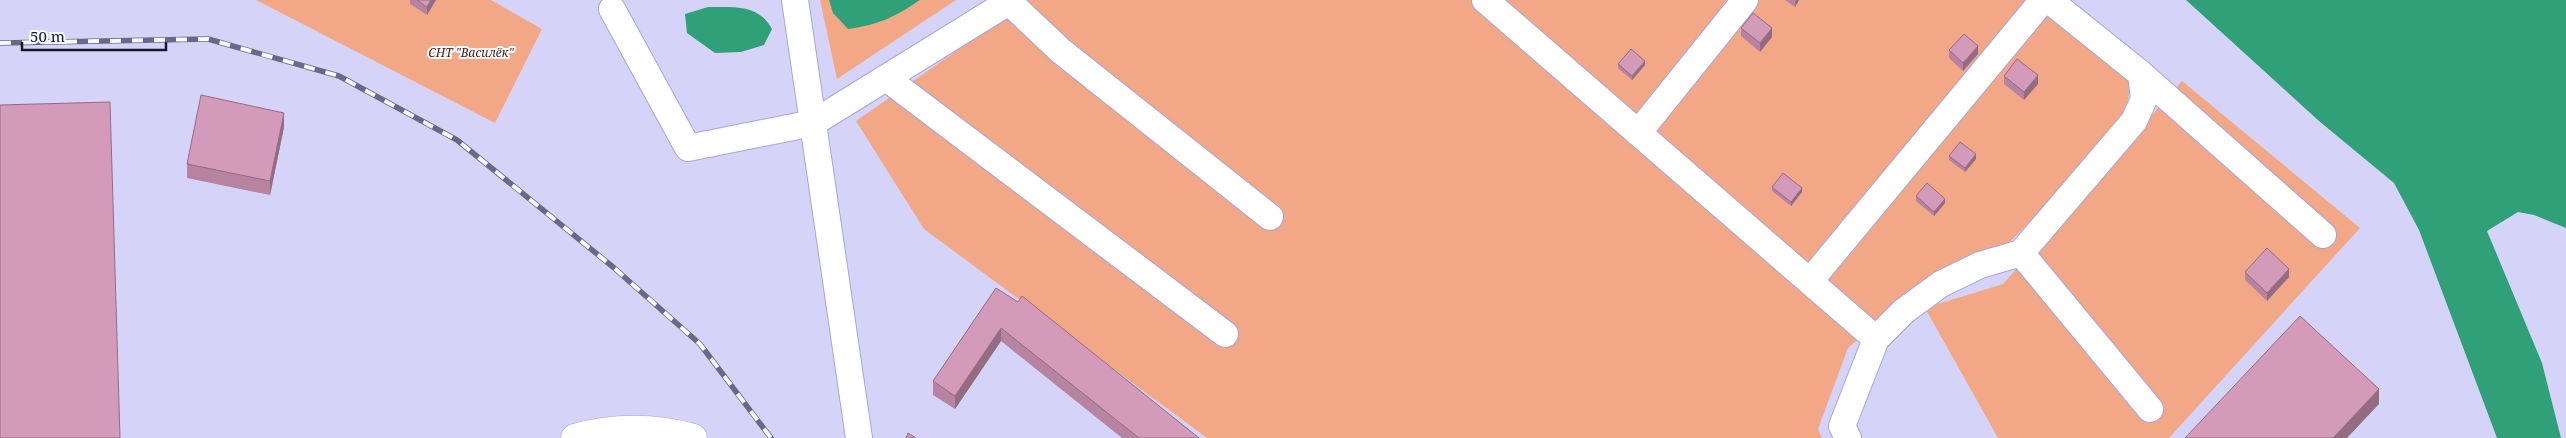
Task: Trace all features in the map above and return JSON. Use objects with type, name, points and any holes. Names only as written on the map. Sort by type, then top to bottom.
[{"type":"main road","points":[[575,438],[588,434],[635,430],[674,432],[693,438]]},
{"type":"street","points":[[795,0],[859,438]]},
{"type":"street","points":[[1485,0],[1876,339]]},
{"type":"street","points":[[1638,133],[1745,0]]},
{"type":"street","points":[[1810,281],[2043,0]]},
{"type":"street","points":[[2048,0],[2141,74],[2323,235]]},
{"type":"street","points":[[612,9],[688,148],[814,123],[1010,1],[1061,51],[1270,217]]},
{"type":"street","points":[[1848,438],[1842,426],[1876,339],[1904,311],[1941,284],[1980,265],[2021,253],[2134,121],[2144,99],[2141,74]]},
{"type":"street","points":[[886,78],[1225,334]]},
{"type":"street","points":[[2021,253],[2150,409]]},
{"type":"green space","name":"СНТ \"Василёк\"","points":[[256,0],[491,0],[542,29],[495,123]]},
{"type":"green space","points":[[820,0],[956,0],[837,79]]},
{"type":"green space","points":[[1029,0],[2029,0],[2131,83],[2123,126],[1999,253],[1916,289],[1848,348],[1818,429],[1822,438],[1207,438],[924,229],[856,121]]},
{"type":"green space","points":[[2182,81],[2360,228],[2169,438],[1998,438],[1925,308],[2003,284]]},
{"type":"shaded area","points":[[829,0],[920,0],[886,19],[848,29],[833,13]]},
{"type":"shaded area","points":[[2186,0],[2566,0],[2566,228],[2534,215],[2518,212],[2487,231],[2542,363],[2561,438],[2497,438],[2419,230],[2394,183],[2319,121]]},
{"type":"shaded area","points":[[708,7],[736,7],[753,11],[760,15],[772,29],[764,45],[741,52],[715,53],[687,33],[685,14]]},
{"type":"building","points":[[417,0],[431,0],[427,7]]},
{"type":"building","points":[[1753,13],[1772,28],[1760,43],[1741,28]]},
{"type":"building","points":[[1964,34],[1978,46],[1963,63],[1949,50]]},
{"type":"building","points":[[1631,49],[1645,61],[1632,76],[1618,64]]},
{"type":"building","points":[[2017,59],[2038,75],[2024,92],[2004,76]]},
{"type":"building","points":[[201,95],[284,113],[270,181],[187,164]]},
{"type":"building","points":[[110,102],[120,438],[0,438],[0,105]]},
{"type":"building","points":[[1960,142],[1976,154],[1965,168],[1949,156]]},
{"type":"building","points":[[1783,173],[1802,188],[1791,202],[1772,187]]},
{"type":"building","points":[[1927,183],[1945,199],[1934,212],[1916,196]]},
{"type":"building","points":[[2267,248],[2289,269],[2267,293],[2245,272]]},
{"type":"building","points":[[996,288],[1018,302],[1022,296],[1199,438],[1139,438],[1001,328],[955,396],[933,381]]},
{"type":"building","points":[[2300,316],[2379,389],[2333,438],[2185,438]]},
{"type":"building","points":[[908,433],[916,438],[906,438]]},
{"type":"railway","points":[[0,43],[208,39],[339,76],[457,140],[613,267],[700,344],[771,438]]}]
